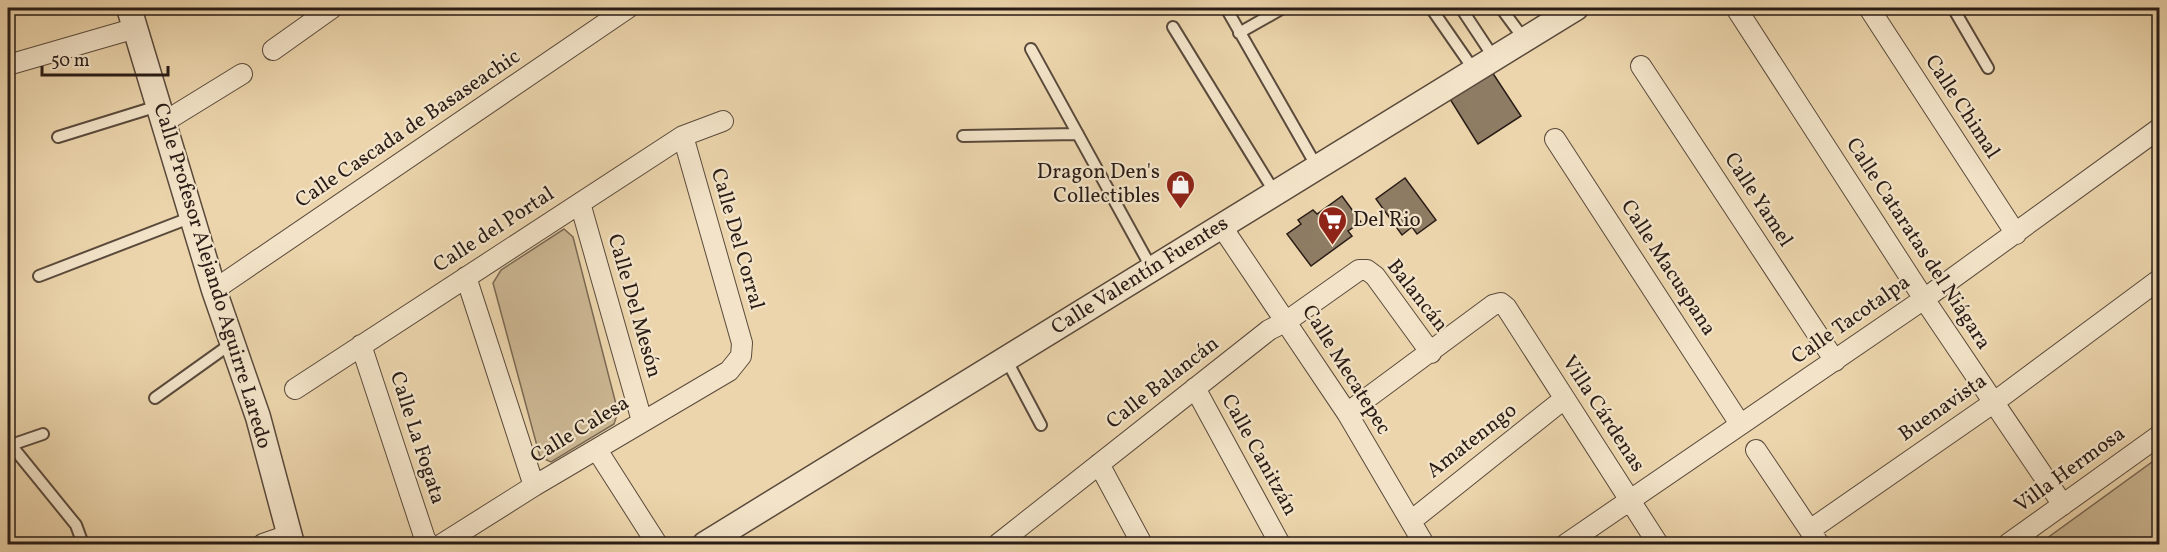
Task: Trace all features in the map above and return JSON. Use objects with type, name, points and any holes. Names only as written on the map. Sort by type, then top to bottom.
[{"type":"street","points":[[273,50],[332,8]]},
{"type":"street","name":"Calle Cascada de Basaseachic","points":[[214,290],[628,8]]},
{"type":"street","name":"Calle Valentín Fuentes","points":[[705,544],[1576,8]]},
{"type":"street","name":"Calle Cataratas del Niágara","points":[[1736,8],[1993,403],[2063,505]]},
{"type":"street","name":"Calle Chimal","points":[[1869,8],[2016,234]]},
{"type":"street","points":[[8,65],[133,18]]},
{"type":"street","name":"Calle Profesor Alejando Aguirre Laredo","points":[[133,18],[214,290],[258,417],[291,540]]},
{"type":"street","name":"Calle Yamel","points":[[1641,66],[1835,361]]},
{"type":"street","points":[[161,114],[242,74]]},
{"type":"street","name":"Calle del Portal","points":[[295,389],[683,136],[723,121]]},
{"type":"street","name":"Calle Tacotalpa","points":[[1566,544],[1835,361],[2016,234],[2160,128]]},
{"type":"street","name":"Calle Del Corral","points":[[683,136],[742,343],[741,356]]},
{"type":"street","name":"Calle Macuspana","points":[[1555,139],[1740,424]]},
{"type":"street","name":"Calle Del Mesón","points":[[580,203],[642,421]]},
{"type":"street","name":"Calle Mecatepec","points":[[1224,224],[1228,236],[1347,413],[1424,544]]},
{"type":"street","name":"Calle Balancán","points":[[998,544],[1269,330],[1287,321],[1356,272],[1365,269]]},
{"type":"street","name":"Balancán","points":[[1365,269],[1384,286],[1431,353]]},
{"type":"street","points":[[466,277],[534,486]]},
{"type":"street","name":"Buenavista","points":[[1814,537],[2160,279]]},
{"type":"street","name":"Villa Cárdenas","points":[[1431,353],[1493,305],[1501,303],[1508,309],[1658,544]]},
{"type":"street","name":"Calle La Fogata","points":[[361,345],[425,539],[429,544]]},
{"type":"street","points":[[1347,413],[1431,353]]},
{"type":"street","name":"Calle Calesa","points":[[442,544],[534,486],[729,371],[741,356]]},
{"type":"street","name":"Calle Canitzán","points":[[1195,388],[1280,544]]},
{"type":"street","name":"Amatenngo","points":[[1411,521],[1564,399]]},
{"type":"street","name":"Villa Hermosa","points":[[2008,544],[2160,435]]},
{"type":"street","points":[[597,450],[657,544]]},
{"type":"street","points":[[1756,450],[1814,537]]},
{"type":"street","points":[[1099,464],[1142,544]]},
{"type":"street","points":[[263,544],[291,540]]},
{"type":"lane","points":[[1226,8],[1317,167]]},
{"type":"lane","points":[[1239,33],[1283,8]]},
{"type":"lane","points":[[1431,8],[1484,64]]},
{"type":"lane","points":[[1461,8],[1484,64]]},
{"type":"lane","points":[[1501,8],[1524,39]]},
{"type":"lane","points":[[1953,8],[1988,68]]},
{"type":"lane","points":[[1173,27],[1275,193]]},
{"type":"lane","points":[[1031,49],[1152,269]]},
{"type":"lane","points":[[58,137],[161,114]]},
{"type":"lane","points":[[963,136],[1078,134]]},
{"type":"lane","points":[[39,276],[192,217]]},
{"type":"lane","points":[[155,398],[232,343]]},
{"type":"lane","points":[[1006,359],[1041,425]]},
{"type":"lane","points":[[43,434],[9,446],[76,525],[83,544]]},
{"type":"shaded area","points":[[564,229],[573,237],[618,412],[614,424],[551,462],[540,457],[493,283],[501,270]]},
{"type":"shaded area","points":[[2159,457],[2159,544],[2039,544]]},
{"type":"building","points":[[1492,72],[1521,116],[1478,144],[1450,99]]},
{"type":"building","points":[[1405,178],[1436,220],[1417,234],[1412,227],[1402,235],[1376,199]]},
{"type":"building","points":[[1342,196],[1361,222],[1348,231],[1352,236],[1311,266],[1287,234],[1301,224],[1298,220],[1313,210],[1317,214]]},
{"type":"place","name":"Dragon Den's Collectibles","points":[[1181,210]]},
{"type":"place","name":"Del Rio","points":[[1332,246]]}]
